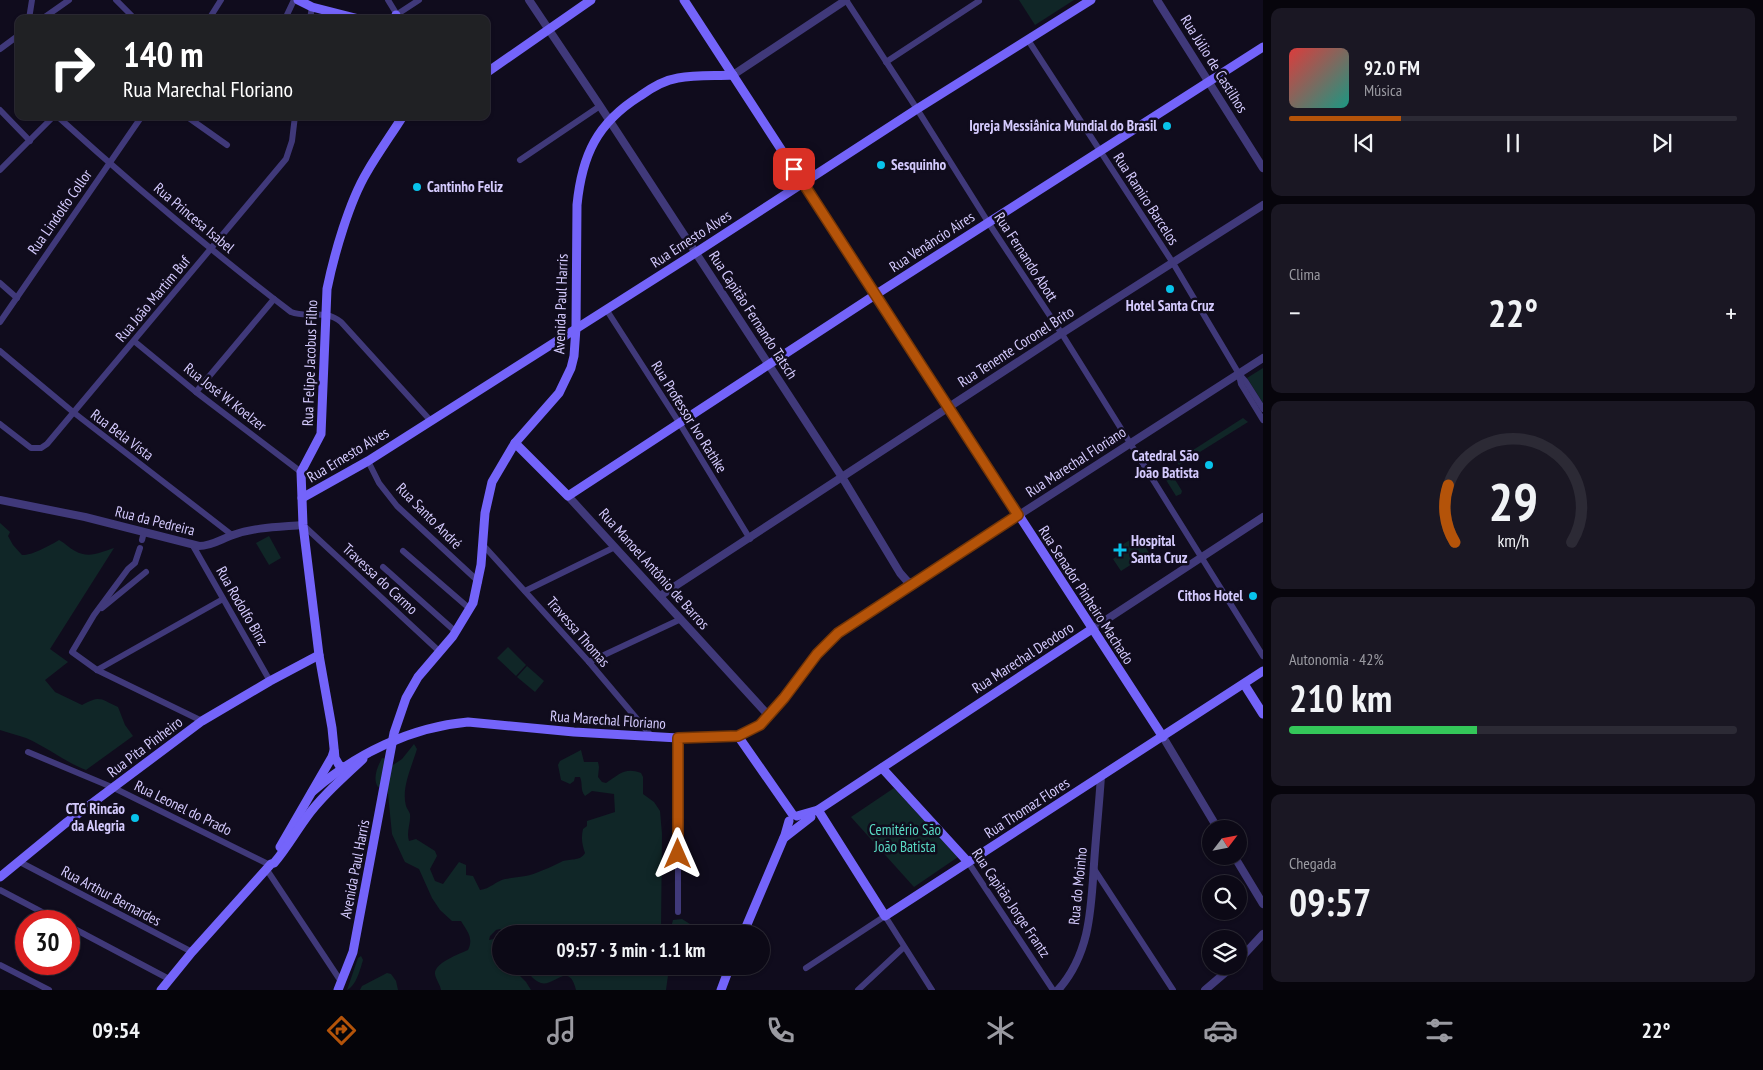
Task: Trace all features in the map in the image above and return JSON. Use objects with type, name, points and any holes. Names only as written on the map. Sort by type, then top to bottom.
[{"type":"main road","points":[[298,0],[312,7],[344,15]]},
{"type":"main road","points":[[490,69],[591,0]]},
{"type":"main road","name":"Rua Senador Pinheiro Machado","points":[[684,0],[1162,737]]},
{"type":"main road","name":"Rua Ernesto Alves","points":[[302,498],[368,461],[917,109],[1091,0]]},
{"type":"main road","name":"Rua Venâncio Aires","points":[[568,496],[875,295],[1263,47]]},
{"type":"main road","points":[[490,64],[501,62]]},
{"type":"main road","name":"Avenida Paul Harris","points":[[340,987],[353,952],[388,748],[406,698],[418,677],[456,632],[470,609],[479,582],[485,513],[490,490],[498,470],[515,443],[551,403],[567,379],[574,356],[577,205],[579,185],[590,148],[609,120],[626,104],[660,84],[678,78],[732,75]]},
{"type":"main road","name":"Rua Felipe Jacobus Filho","points":[[335,758],[335,745],[319,656],[303,526],[302,472],[322,434],[326,289],[356,196],[366,173],[400,120]]},
{"type":"main road","name":"Rua Manoel Antônio de Barros","points":[[515,443],[568,496]]},
{"type":"main road","name":"Rua Marechal Floriano","points":[[312,792],[343,767],[370,753],[388,748],[408,736],[439,726],[468,722],[653,738],[738,736],[760,725],[769,716],[827,642],[838,633],[1018,515]]},
{"type":"main road","name":"Rua Marechal Deodoro","points":[[793,819],[821,814],[882,768],[1092,629]]},
{"type":"main road","name":"Rua Pita Pinheiro","points":[[0,878],[18,861],[67,822],[202,721],[270,681],[319,656]]},
{"type":"main road","name":"Rua Thomaz Flores","points":[[885,916],[1263,672]]},
{"type":"main road","points":[[1244,684],[1263,714]]},
{"type":"main road","points":[[738,736],[793,819]]},
{"type":"main road","points":[[162,990],[192,952],[269,866],[295,828],[312,792],[332,757],[335,745]]},
{"type":"main road","points":[[295,828],[332,788],[370,753]]},
{"type":"main road","points":[[335,758],[339,765],[343,767]]},
{"type":"main road","points":[[306,818],[327,779],[335,758]]},
{"type":"main road","name":"Rua Capitão Jorge Frantz","points":[[882,768],[968,862]]},
{"type":"main road","points":[[793,819],[821,814],[885,916]]},
{"type":"main road","points":[[784,836],[811,817]]},
{"type":"main road","points":[[747,925],[793,819]]},
{"type":"main road","points":[[723,990],[727,975]]},
{"type":"street","points":[[30,15],[32,0]]},
{"type":"street","points":[[48,15],[69,0]]},
{"type":"street","points":[[116,0],[132,15]]},
{"type":"street","points":[[212,15],[221,0]]},
{"type":"street","points":[[287,15],[294,0]]},
{"type":"street","points":[[388,0],[397,15]]},
{"type":"street","points":[[400,15],[419,0]]},
{"type":"street","name":"Rua Capitão Fernando Tatsch","points":[[529,0],[842,477],[900,573],[907,581],[915,584]]},
{"type":"street","points":[[732,75],[846,0]]},
{"type":"street","name":"Rua Fernando Abott","points":[[846,0],[1062,334],[1263,656]]},
{"type":"street","name":"Rua Júlio de Castilhos","points":[[1157,0],[1263,168]]},
{"type":"street","points":[[886,62],[979,1]]},
{"type":"street","points":[[311,15],[312,7]]},
{"type":"street","points":[[0,49],[15,38]]},
{"type":"street","name":"Rua Ramiro Barcelos","points":[[1028,40],[1172,263],[1263,420]]},
{"type":"street","points":[[520,160],[600,106]]},
{"type":"street","points":[[0,110],[30,141]]},
{"type":"street","points":[[0,170],[52,120]]},
{"type":"street","name":"Rua Princesa Isabel","points":[[61,120],[210,249],[293,313],[304,315],[325,314]]},
{"type":"street","name":"Rua Lindolfo Collor","points":[[0,322],[139,120]]},
{"type":"street","points":[[192,120],[227,145]]},
{"type":"street","name":"Rua João Martim Buf","points":[[0,424],[31,448],[41,448],[47,444],[286,159],[292,141],[295,120]]},
{"type":"street","name":"Rua Tenente Coronel Brito","points":[[660,596],[1263,205]]},
{"type":"street","points":[[0,283],[16,298]]},
{"type":"street","points":[[196,392],[274,299]]},
{"type":"street","name":"Rua Professor Ivo Rathke","points":[[606,309],[750,538]]},
{"type":"street","points":[[325,314],[341,322],[430,420]]},
{"type":"street","name":"Rua José W. Koelzer","points":[[134,341],[196,392],[302,472]]},
{"type":"street","name":"Rua Bela Vista","points":[[0,351],[73,412],[232,535]]},
{"type":"street","name":"Rua Marechal Floriano","points":[[1018,515],[1263,358]]},
{"type":"street","name":"Rua Ramiro Barcelos","points":[[1238,374],[1246,382],[1263,409]]},
{"type":"street","name":"Rua Santo André","points":[[368,461],[379,483],[398,506],[479,582]]},
{"type":"street","name":"Rua Manoel Antônio de Barros","points":[[568,496],[769,716]]},
{"type":"street","name":"Rua da Pedreira","points":[[0,500],[85,517],[143,536],[206,546],[232,535],[266,528],[303,526]]},
{"type":"street","name":"Rua Marechal Deodoro","points":[[1092,629],[1263,517]]},
{"type":"street","name":"Travessa do Carmo","points":[[303,526],[440,652]]},
{"type":"street","name":"Rua Rodolfo Binz","points":[[192,544],[270,681]]},
{"type":"street","name":"Travessa Thomas","points":[[483,544],[589,662],[653,738]]},
{"type":"street","points":[[525,591],[615,547]]},
{"type":"street","points":[[140,548],[135,563],[128,569],[94,615],[72,650],[73,654],[97,670],[202,721]]},
{"type":"street","points":[[403,551],[470,609]]},
{"type":"street","points":[[383,568],[456,632]]},
{"type":"street","points":[[94,615],[146,572]]},
{"type":"street","name":"Rua Capitão Fernando Tatsch","points":[[900,573],[905,586],[903,592]]},
{"type":"street","points":[[97,670],[223,599]]},
{"type":"street","points":[[589,662],[681,619]]},
{"type":"street","name":"Rua Senador Pinheiro Machado","points":[[1162,737],[1213,820]]},
{"type":"street","points":[[678,738],[678,912]]},
{"type":"street","name":"Rua Leonel do Prado","points":[[28,752],[114,788],[269,866]]},
{"type":"street","name":"Rua do Moinho","points":[[1058,990],[1072,972],[1087,931],[1093,896],[1101,776]]},
{"type":"street","name":"Rua Arthur Bernardes","points":[[18,861],[192,952]]},
{"type":"street","name":"Rua Capitão Jorge Frantz","points":[[968,862],[1053,990]]},
{"type":"street","points":[[1239,865],[1263,904]]},
{"type":"street","points":[[269,866],[340,987]]},
{"type":"street","points":[[1094,869],[1173,990]]},
{"type":"street","points":[[0,890],[38,910]]},
{"type":"street","points":[[885,916],[932,990]]},
{"type":"street","name":"Rua Thomaz Flores","points":[[806,968],[885,916]]},
{"type":"street","points":[[80,932],[169,979]]},
{"type":"street","points":[[1247,951],[1263,934]]},
{"type":"street","points":[[858,990],[904,947]]},
{"type":"street","points":[[0,965],[49,990]]},
{"type":"street","points":[[1205,990],[1222,975]]},
{"type":"green space","points":[[1019,0],[1074,0],[1035,25]]},
{"type":"green space","points":[[1263,368],[1263,403],[1247,378]]},
{"type":"green space","points":[[1243,418],[1248,422],[1179,465],[1176,461]]},
{"type":"green space","points":[[1175,468],[1174,478],[1182,491],[1181,494],[1176,496],[1163,475]]},
{"type":"green space","points":[[0,523],[10,532],[8,536],[22,555],[36,552],[59,540],[75,551],[90,555],[114,548],[50,649],[68,662],[45,680],[55,692],[82,705],[100,699],[118,707],[125,725],[133,736],[86,770],[26,738],[0,730]]},
{"type":"green space","points":[[1138,535],[1149,553],[1121,571],[1113,559],[1121,554],[1117,548]]},
{"type":"green space","points":[[269,536],[281,558],[269,565],[256,543]]},
{"type":"green space","points":[[508,647],[526,665],[516,676],[497,658]]},
{"type":"green space","points":[[527,666],[544,681],[535,692],[517,677]]},
{"type":"green space","points":[[414,744],[417,749],[405,792],[406,806],[410,814],[409,841],[416,839],[435,851],[437,856],[430,869],[435,881],[443,884],[459,862],[466,865],[466,875],[473,876],[480,890],[505,879],[532,874],[564,861],[580,858],[585,853],[582,835],[583,829],[587,826],[587,821],[615,812],[614,794],[592,791],[585,796],[580,777],[575,777],[574,781],[570,784],[561,780],[558,765],[560,761],[581,750],[584,762],[598,762],[598,777],[602,782],[606,783],[627,771],[641,773],[643,777],[643,794],[654,802],[660,811],[662,834],[661,925],[492,925],[492,934],[489,940],[492,939],[492,975],[519,975],[531,990],[441,990],[435,974],[438,966],[468,950],[470,946],[469,935],[461,921],[452,921],[440,910],[432,898],[419,869],[405,862],[392,834],[387,784],[378,787],[376,772],[382,758],[387,759],[390,767],[402,759]]},
{"type":"green space","name":"Cemitério São João Batista","points":[[894,788],[958,857],[914,887],[851,817]]},
{"type":"green space","points":[[682,919],[690,924],[699,925],[672,925],[673,920]]},
{"type":"green space","points":[[361,956],[363,960],[357,977],[353,985],[347,990],[358,958]]},
{"type":"green space","points":[[387,973],[391,974],[396,981],[398,990],[360,990],[362,986]]},
{"type":"green space","points":[[668,975],[666,990],[576,990],[573,981],[569,977],[565,976],[551,982],[541,983],[531,976]]},
{"type":"place","name":"Igreja Messiânica Mundial do Brasil","points":[[1167,126]]},
{"type":"place","name":"Sesquinho","points":[[881,165]]},
{"type":"place","name":"Cantinho Feliz","points":[[417,187]]},
{"type":"place","name":"Hotel Santa Cruz","points":[[1170,289]]},
{"type":"place","name":"Catedral São João Batista","points":[[1209,465]]},
{"type":"place","name":"Hospital Santa Cruz","points":[[1120,550]]},
{"type":"place","name":"Cithos Hotel","points":[[1253,596]]},
{"type":"place","name":"CTG Rincão da Alegria","points":[[135,818]]},
{"type":"route","points":[[678,854],[678,738],[738,736],[760,725],[784,698],[827,642],[838,633],[1018,515],[794,169]]}]
